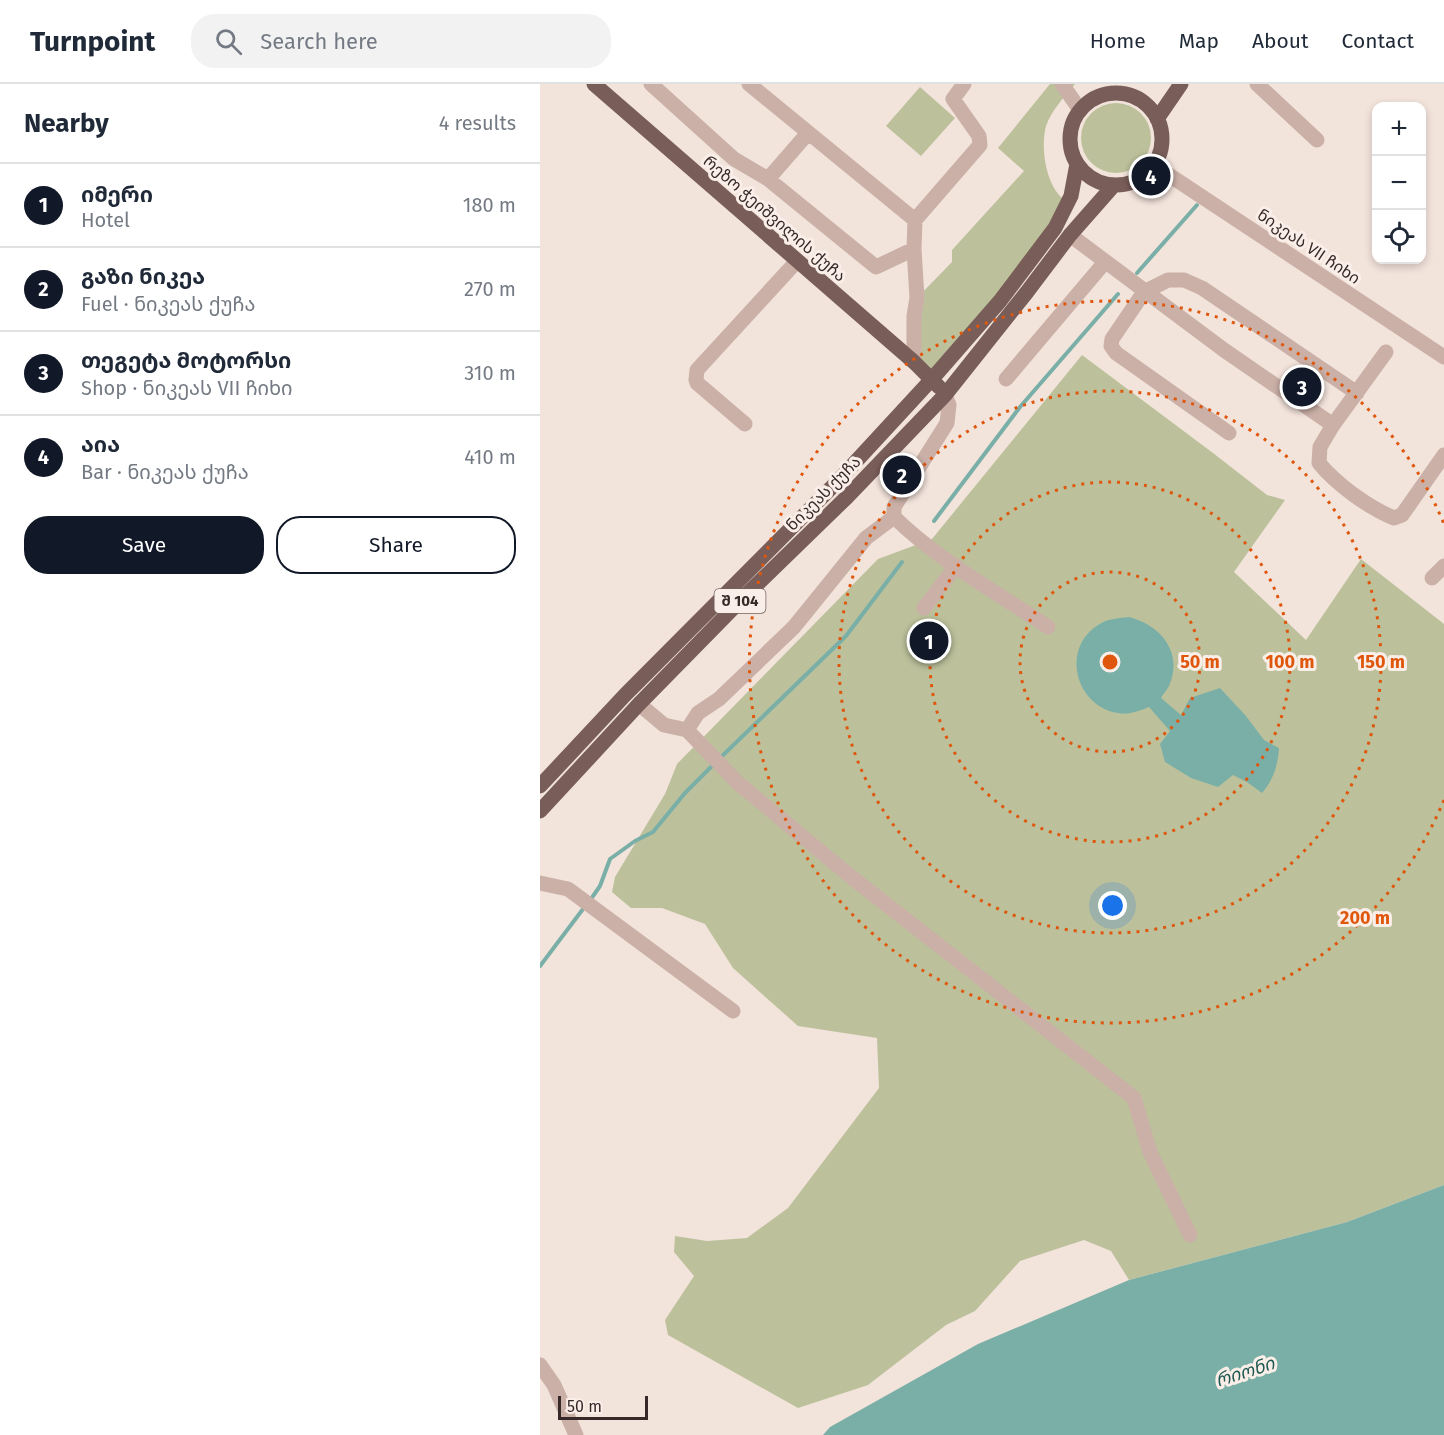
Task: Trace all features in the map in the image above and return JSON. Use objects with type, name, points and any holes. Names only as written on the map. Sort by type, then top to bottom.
[{"type":"main road","name":"რეზო ჭეიშვილის ქუჩა","points":[[594,84],[914,362],[945,394]]},
{"type":"main road","points":[[1157,119],[1181,84]]},
{"type":"main road","points":[[1077,164],[1094,178],[1114,185],[1128,183],[1143,176],[1154,165],[1160,150],[1162,134],[1157,119],[1148,106],[1126,89],[1090,100],[1080,110]]},
{"type":"main road","name":"ნიკეას ქუჩა","points":[[540,786],[625,695],[836,483],[1000,301],[1055,228],[1071,196],[1077,164],[1071,151],[1070,137],[1072,123],[1080,110]]},
{"type":"main road","name":"ნიკეას ქუჩა","points":[[540,811],[639,704],[847,497],[945,394],[1070,235],[1114,185]]},
{"type":"street","points":[[651,84],[734,159],[768,179],[876,267],[914,249]]},
{"type":"street","points":[[749,84],[915,220]]},
{"type":"street","points":[[914,362],[914,316],[917,298],[915,220],[980,145],[979,136],[953,99],[964,84]]},
{"type":"street","points":[[1062,84],[1080,110]]},
{"type":"street","points":[[1257,84],[1317,140]]},
{"type":"street","points":[[768,179],[808,133]]},
{"type":"street","name":"ნიკეას VII ჩიხი","points":[[1154,165],[1444,357]]},
{"type":"street","points":[[1070,235],[1144,292],[1333,425]]},
{"type":"street","points":[[746,424],[698,383],[697,370],[797,261]]},
{"type":"street","points":[[1006,379],[1105,262]]},
{"type":"street","points":[[1229,433],[1116,353],[1111,346],[1112,339],[1144,292],[1168,280],[1184,280],[1202,288],[1357,393]]},
{"type":"street","points":[[1386,352],[1333,425],[1320,447],[1319,463],[1328,474],[1380,513],[1394,518],[1402,515],[1444,455]]},
{"type":"street","points":[[945,394],[949,405],[947,423],[894,507],[894,517],[908,531],[956,566],[1048,627]]},
{"type":"street","points":[[687,730],[698,714],[719,699],[794,627],[866,537],[894,517]]},
{"type":"street","points":[[924,608],[956,566]]},
{"type":"street","points":[[1432,578],[1444,566]]},
{"type":"street","points":[[639,704],[664,725],[687,730],[738,783],[842,869],[1134,1098],[1150,1152],[1190,1235]]},
{"type":"street","points":[[540,883],[568,889],[734,1011]]},
{"type":"street","points":[[540,1365],[555,1385],[576,1435]]},
{"type":"green space","points":[[1050,84],[1075,84],[1051,115],[1044,135],[1046,168],[1054,189],[1068,202],[932,379],[914,362],[917,298],[952,262],[952,250],[1024,171],[998,148]]},
{"type":"green space","points":[[920,87],[955,118],[921,156],[886,126]]},
{"type":"green space","points":[[1109,103],[1123,103],[1136,109],[1145,118],[1151,131],[1149,151],[1141,163],[1123,173],[1109,173],[1096,167],[1087,158],[1081,145],[1081,131],[1087,118],[1096,109]]},
{"type":"green space","points":[[1082,355],[1267,495],[1285,500],[1234,572],[1306,640],[1361,559],[1444,624],[1444,1185],[1347,1222],[1129,1280],[1111,1251],[1084,1240],[1020,1261],[975,1311],[946,1325],[868,1385],[798,1408],[668,1335],[665,1320],[694,1276],[674,1252],[675,1236],[707,1241],[747,1238],[788,1208],[879,1088],[877,1038],[798,1026],[733,968],[705,924],[662,908],[631,908],[612,892],[615,877],[665,794],[677,764],[878,559],[932,539]]},
{"type":"water","points":[[1129,617],[1150,626],[1159,633],[1171,651],[1173,674],[1161,698],[1181,715],[1190,698],[1220,688],[1264,740],[1279,748],[1274,772],[1262,793],[1233,775],[1218,787],[1191,778],[1165,762],[1160,744],[1170,731],[1149,707],[1130,713],[1118,713],[1092,700],[1083,689],[1078,676],[1077,662],[1079,648],[1086,635],[1105,621]]},
{"type":"water","name":"რიონი","points":[[1444,1185],[1444,1435],[823,1435],[830,1427],[978,1344],[1129,1280],[1347,1222]]},
{"type":"waterway","points":[[1137,273],[1197,205]]},
{"type":"waterway","points":[[934,521],[1020,407],[1118,294]]},
{"type":"waterway","points":[[719,759],[846,636],[902,562]]},
{"type":"waterway","points":[[591,899],[600,886],[610,859],[635,841],[653,832],[685,793],[714,764]]},
{"type":"waterway","points":[[540,966],[586,905]]},
{"type":"place","name":"აია","points":[[1151,176]]},
{"type":"place","name":"თეგეტა მოტორსი","points":[[1302,387]]},
{"type":"place","name":"გაზი ნიკეა","points":[[902,475]]},
{"type":"place","name":"იმერი","points":[[929,641]]}]
